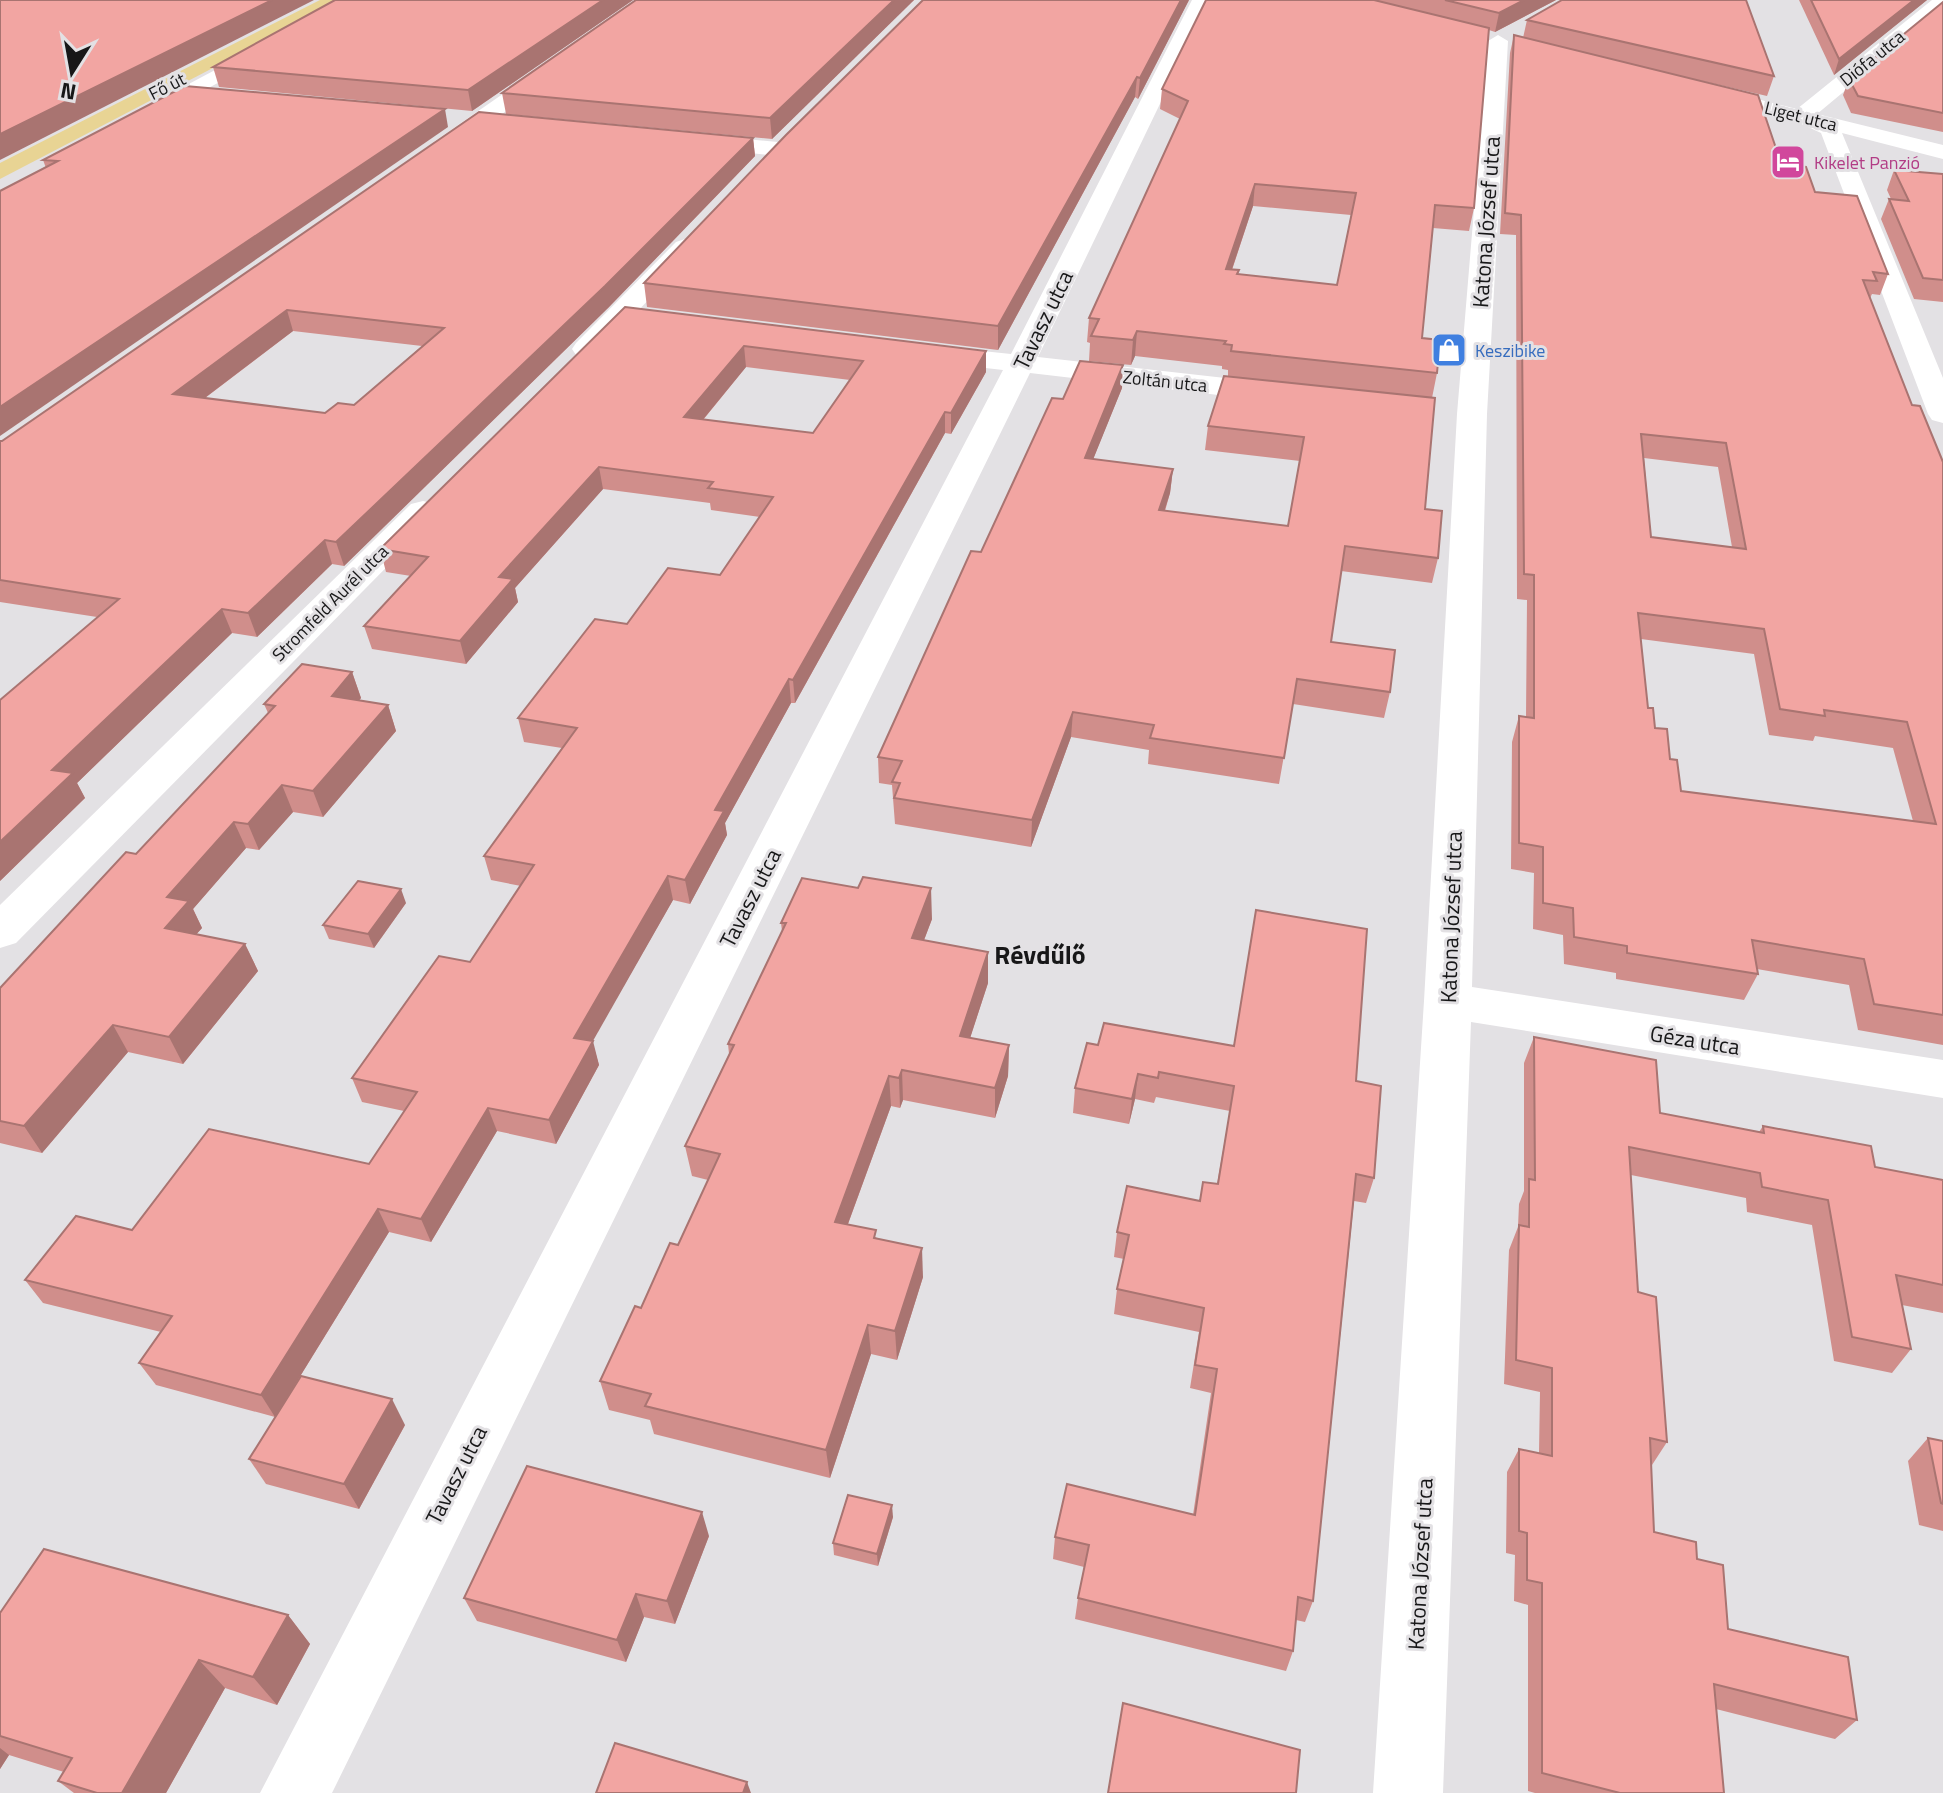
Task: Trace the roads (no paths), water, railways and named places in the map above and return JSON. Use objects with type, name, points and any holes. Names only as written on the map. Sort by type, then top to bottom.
[{"type":"main road","name":"Fő út","points":[[0,172],[334,0]]},
{"type":"street","name":"Fő út","points":[[0,193],[360,0]]},
{"type":"street","points":[[427,157],[650,0]]},
{"type":"street","name":"Tavasz utca","points":[[295,1793],[1020,365],[1201,0]]},
{"type":"street","name":"Diófa utca","points":[[1801,116],[1943,0]]},
{"type":"street","name":"Katona József utca","points":[[1408,1793],[1448,1001],[1457,412],[1501,39]]},
{"type":"street","name":"Liget utca","points":[[1680,86],[1943,152]]},
{"type":"street","points":[[185,93],[232,97]]},
{"type":"street","points":[[1801,116],[1830,129],[1943,414]]},
{"type":"street","points":[[448,118],[510,124]]},
{"type":"street","points":[[668,139],[779,150]]},
{"type":"street","points":[[564,371],[636,316],[705,226]]},
{"type":"street","name":"Zoltán utca","points":[[897,349],[1301,395]]},
{"type":"street","name":"Stromfeld Aurél utca","points":[[0,932],[440,494]]},
{"type":"street","name":"Géza utca","points":[[1448,1001],[1943,1079]]},
{"type":"place","name":"Kikelet Panzió","points":[[1788,162]]},
{"type":"place","name":"Keszibike","points":[[1449,350]]},
{"type":"district","name":"Révdűlő","points":[[1040,954]]}]
